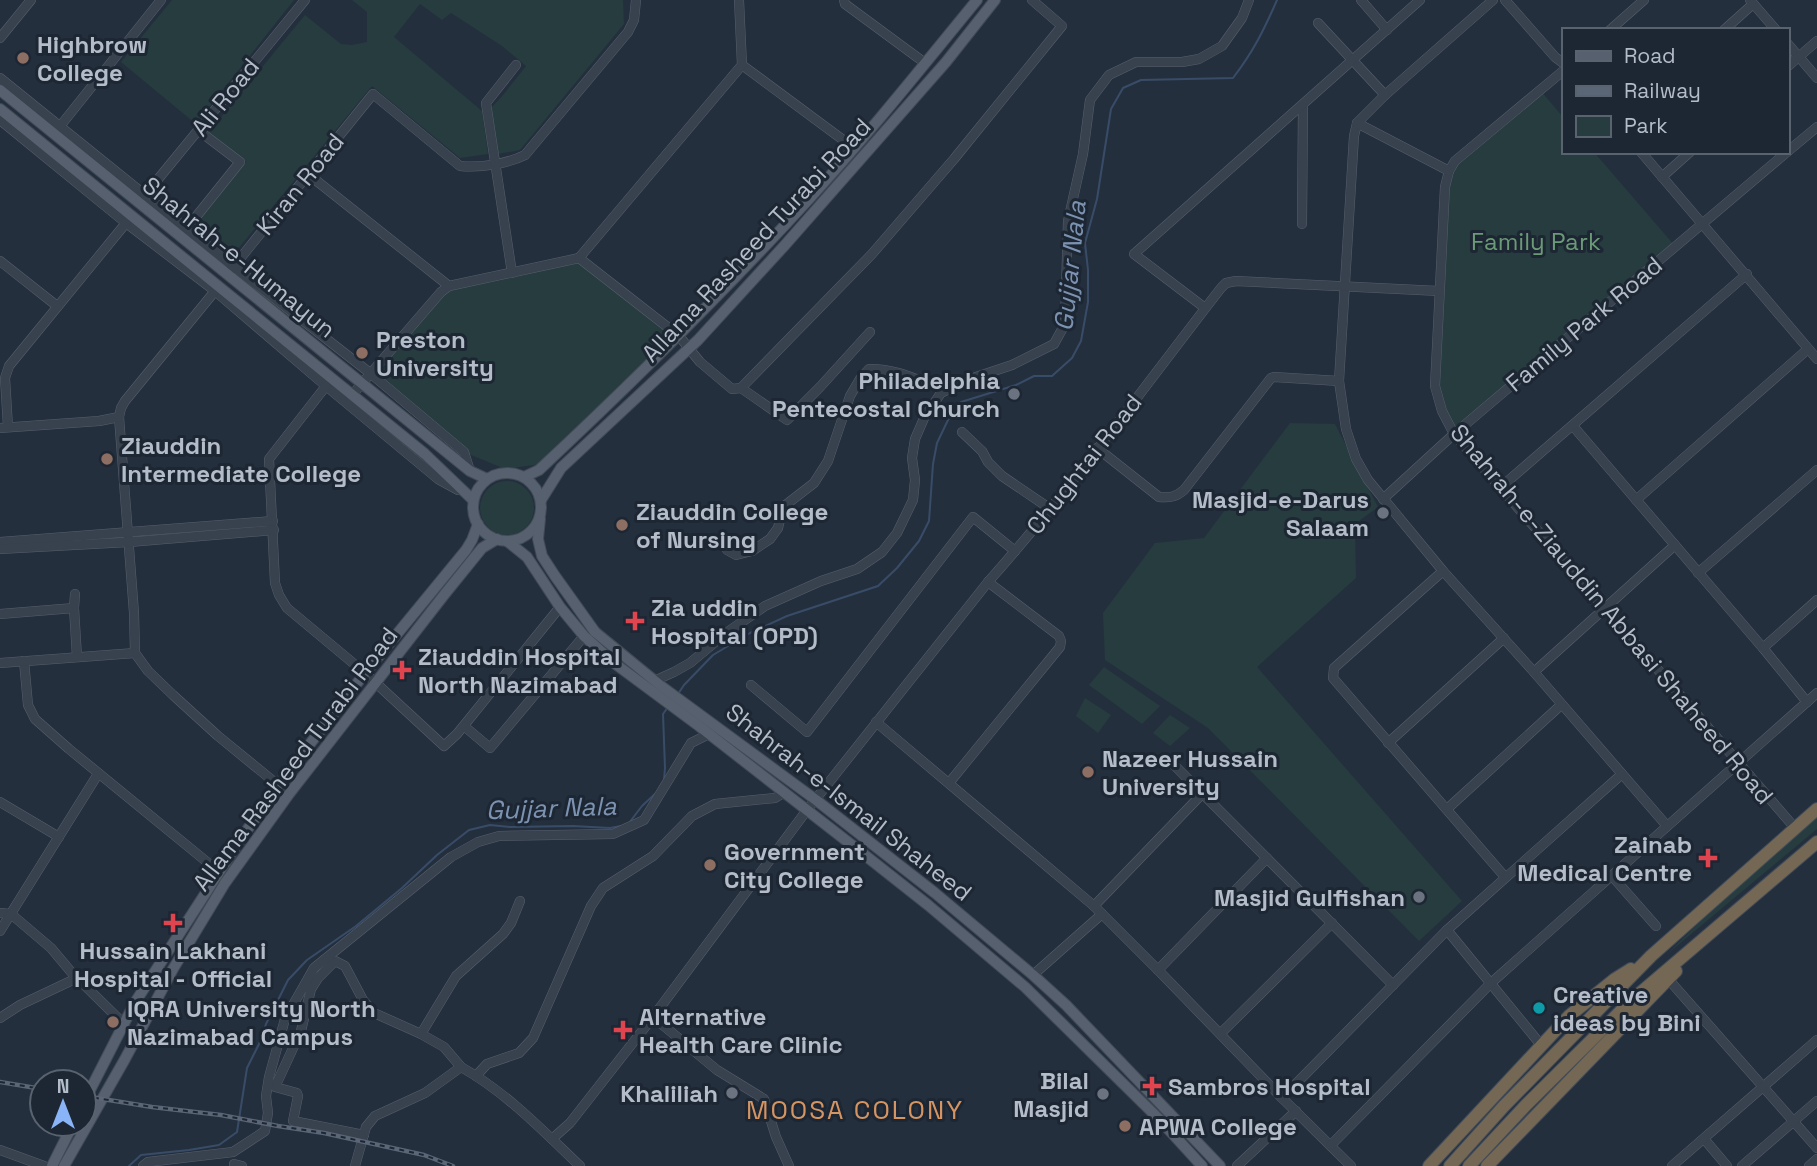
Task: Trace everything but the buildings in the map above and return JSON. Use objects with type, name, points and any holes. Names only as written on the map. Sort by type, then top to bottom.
[{"type":"highway","points":[[1450,1166],[1504,1106],[1663,944],[1817,809]]},
{"type":"highway","points":[[1469,1166],[1633,999],[1817,842]]},
{"type":"highway","points":[[1487,1166],[1669,981],[1696,947]]},
{"type":"highway","points":[[1429,1166],[1569,1016],[1615,979],[1651,956]]},
{"type":"main road","name":"Allama Rasheed Turabi Road","points":[[524,477],[539,470],[679,336],[809,199],[977,0]]},
{"type":"main road","name":"Allama Rasheed Turabi Road","points":[[541,500],[561,468],[690,348],[785,245],[946,62],[995,0]]},
{"type":"main road","name":"Shahrah-e-Humayun","points":[[0,89],[57,130],[230,270],[470,471],[487,479]]},
{"type":"main road","name":"Shahrah-e-Humayun","points":[[0,109],[425,454],[469,497]]},
{"type":"main road","points":[[505,473],[515,474],[524,477],[538,491],[541,500],[540,519],[528,534],[518,539],[502,540],[487,534],[478,524],[469,497],[487,479],[505,473]]},
{"type":"main road","name":"Shahrah-e-Ismail Shaheed","points":[[540,519],[538,539],[542,556],[595,632],[702,722],[709,734],[928,905],[1026,987],[1159,1119],[1202,1166]]},
{"type":"main road","name":"Allama Rasheed Turabi Road","points":[[98,1074],[134,1004],[218,871],[278,785],[466,550],[478,524]]},
{"type":"main road","name":"Allama Rasheed Turabi Road","points":[[64,1166],[173,969],[247,853],[289,794],[482,548],[502,540]]},
{"type":"main road","name":"Shahrah-e-Ismail Shaheed","points":[[502,540],[527,557],[560,607],[584,636],[614,663],[643,686],[702,722],[816,800],[935,893],[1033,975],[1220,1166]]},
{"type":"main road","points":[[236,846],[247,853]]},
{"type":"main road","points":[[204,894],[214,901]]},
{"type":"main road","points":[[52,1166],[66,1138]]},
{"type":"street","points":[[0,38],[31,0]]},
{"type":"street","points":[[57,130],[161,0]]},
{"type":"street","name":"Ali Road","points":[[145,195],[306,0]]},
{"type":"street","points":[[494,163],[525,155],[631,28],[636,0]]},
{"type":"street","points":[[352,395],[449,286],[579,258],[742,65],[739,0]]},
{"type":"street","points":[[844,0],[845,4],[925,63]]},
{"type":"street","points":[[579,258],[679,336],[700,362],[732,389],[741,388],[872,254],[954,159],[1062,26],[1032,0]]},
{"type":"street","points":[[657,684],[765,607],[821,581],[857,569],[882,552],[897,534],[913,500],[915,480],[912,458],[915,439],[925,416],[941,393],[970,379],[1012,365],[1054,344],[1065,324],[1068,220],[1083,154],[1090,100],[1109,75],[1136,62],[1182,62],[1199,59],[1222,46],[1242,18],[1249,0]]},
{"type":"street","points":[[1361,0],[1387,30]]},
{"type":"street","points":[[1205,308],[1134,254],[1420,0]]},
{"type":"street","points":[[1493,0],[1357,123],[1339,381],[1346,429],[1356,459],[1383,499],[1667,826]]},
{"type":"street","points":[[1506,0],[1562,62]]},
{"type":"street","points":[[1612,28],[1644,0]]},
{"type":"street","points":[[1726,28],[1752,2],[1774,28]]},
{"type":"street","points":[[1318,23],[1385,95]]},
{"type":"street","points":[[1789,65],[1817,41]]},
{"type":"street","points":[[1789,45],[1817,78]]},
{"type":"street","points":[[512,273],[486,103],[516,65]]},
{"type":"street","points":[[742,65],[854,148]]},
{"type":"street","points":[[1357,123],[1449,171],[1455,161],[1562,72]]},
{"type":"street","points":[[0,78],[57,130],[187,228],[230,270],[370,373],[464,452],[470,471]]},
{"type":"street","name":"Kiran Road","points":[[230,270],[373,94],[460,166],[494,163]]},
{"type":"street","points":[[1302,224],[1303,105]]},
{"type":"street","points":[[0,120],[126,223],[215,290],[439,479],[469,497]]},
{"type":"street","name":"Family Park Road","points":[[1789,150],[1817,127]]},
{"type":"street","points":[[187,228],[240,162],[198,130]]},
{"type":"street","points":[[1643,154],[1817,359]]},
{"type":"street","points":[[1662,177],[1688,154]]},
{"type":"street","name":"Family Park Road","points":[[1383,499],[1454,434],[1785,154]]},
{"type":"street","name":"Shahrah-e-Ziauddin Abbasi Shaheed Road","points":[[1449,171],[1445,187],[1435,386],[1442,411],[1454,434],[1795,828]]},
{"type":"street","points":[[308,174],[449,286]]},
{"type":"street","points":[[119,417],[99,421],[4,427],[6,371],[126,223]]},
{"type":"street","points":[[0,261],[57,306]]},
{"type":"street","points":[[1501,487],[1747,275]]},
{"type":"street","name":"Chughtai Road","points":[[552,1139],[570,1123],[653,1017],[807,810],[1226,283],[1236,281],[1439,290]]},
{"type":"street","points":[[215,290],[125,401],[119,417],[135,653],[148,671],[182,704],[289,794]]},
{"type":"street","points":[[741,388],[787,420],[870,332]]},
{"type":"street","points":[[1636,500],[1808,349]]},
{"type":"street","points":[[727,550],[736,555],[752,551],[770,539],[778,528],[783,507],[814,483],[828,461],[850,396],[859,379],[869,369],[898,372],[927,384]]},
{"type":"street","points":[[1097,447],[1159,497],[1178,496],[1271,378],[1339,381]]},
{"type":"street","points":[[326,386],[270,459],[275,583],[287,608],[365,673],[444,746],[464,726],[560,607]]},
{"type":"street","points":[[1573,426],[1807,702]]},
{"type":"street","points":[[962,432],[1002,476],[1049,508]]},
{"type":"street","points":[[1698,573],[1817,470]]},
{"type":"street","points":[[751,685],[807,732],[973,517],[1015,551]]},
{"type":"street","points":[[0,549],[273,526]]},
{"type":"street","points":[[0,542],[129,537]]},
{"type":"street","points":[[1534,672],[1675,545]]},
{"type":"street","points":[[1443,570],[1334,668],[1333,678],[1505,877]]},
{"type":"street","points":[[949,783],[1060,647],[1059,636],[988,582]]},
{"type":"street","points":[[75,594],[77,657]]},
{"type":"street","points":[[1763,648],[1817,600]]},
{"type":"street","points":[[0,614],[74,608]]},
{"type":"street","points":[[464,726],[490,748],[584,636]]},
{"type":"street","points":[[1388,743],[1504,638]]},
{"type":"street","points":[[0,663],[135,653]]},
{"type":"street","points":[[24,661],[28,705],[35,719],[218,871]]},
{"type":"street","points":[[1331,1145],[1491,983],[1817,693]]},
{"type":"street","points":[[1447,809],[1561,705]]},
{"type":"street","points":[[876,722],[1094,906],[1348,1162],[1336,1166]]},
{"type":"street","points":[[142,1166],[148,1162],[233,1152],[265,1131],[268,1077],[285,1019],[311,972],[451,857],[478,842],[494,837],[608,835],[644,820],[691,743],[709,734]]},
{"type":"street","points":[[1174,765],[1393,985]]},
{"type":"street","points":[[0,931],[99,774]]},
{"type":"street","points":[[1282,1098],[1447,930],[1622,774]]},
{"type":"street","points":[[476,1076],[487,1065],[519,1053],[533,1038],[591,906],[603,888],[653,856],[684,823],[702,810],[716,804],[775,798],[783,793]]},
{"type":"street","points":[[1094,906],[1202,794]]},
{"type":"street","points":[[0,802],[59,837]]},
{"type":"street","points":[[1158,970],[1267,858]]},
{"type":"street","points":[[1612,876],[1656,926]]},
{"type":"street","points":[[421,1034],[456,976],[503,934],[520,901]]},
{"type":"street","points":[[0,913],[10,914],[51,948],[123,1023]]},
{"type":"street","points":[[0,921],[10,914]]},
{"type":"street","points":[[1033,975],[1102,914]]},
{"type":"street","points":[[1221,1033],[1332,923]]},
{"type":"street","points":[[1447,930],[1541,1045]]},
{"type":"street","points":[[364,1135],[293,1121],[297,1093],[275,1087],[302,1031],[311,989],[335,961],[345,966],[363,1000],[374,1013],[444,1047],[461,1067],[501,1095],[580,1166]]},
{"type":"street","points":[[0,1018],[20,1005],[77,978]]},
{"type":"street","points":[[1669,981],[1817,1148]]},
{"type":"street","points":[[653,1017],[717,1070],[764,1099],[789,1166]]},
{"type":"street","points":[[1678,1164],[1817,1040]]},
{"type":"street","points":[[355,1166],[366,1127],[375,1116],[425,1093],[461,1067]]},
{"type":"street","points":[[1742,1166],[1817,1101]]},
{"type":"street","points":[[1237,1166],[1296,1111]]},
{"type":"street","points":[[1704,1140],[1727,1166]]},
{"type":"street","points":[[0,1150],[44,1166]]},
{"type":"street","points":[[1809,1166],[1817,1159]]},
{"type":"green space","points":[[172,0],[294,0],[196,124],[121,62]]},
{"type":"green space","points":[[352,0],[623,0],[624,24],[520,150],[498,154],[491,108],[526,66],[502,46],[451,13],[442,20],[420,4],[394,37],[482,111],[488,154],[460,158],[372,86],[233,255],[196,224],[246,162],[208,133],[305,15],[341,44],[367,42],[367,12]]},
{"type":"green space","name":"Family Park","points":[[1540,90],[1562,116],[1562,154],[1596,154],[1675,246],[1454,434],[1435,386],[1449,171]]},
{"type":"green space","points":[[582,260],[679,336],[542,464],[505,469],[464,452],[370,373],[449,286]]},
{"type":"green space","points":[[1290,423],[1335,424],[1378,507],[1355,524],[1356,578],[1257,667],[1462,901],[1419,941],[1208,728],[1105,660],[1103,613],[1155,543],[1204,538]]},
{"type":"green space","points":[[507,481],[526,489],[534,508],[526,527],[507,535],[488,527],[480,508],[488,489]]},
{"type":"green space","points":[[1104,667],[1160,706],[1142,724],[1089,685]]},
{"type":"green space","points":[[1085,698],[1111,715],[1098,733],[1076,716]]},
{"type":"green space","points":[[1170,715],[1190,728],[1170,746],[1153,733]]},
{"type":"green space","points":[[1817,816],[1817,829],[1666,955],[1713,909]]},
{"type":"waterway","name":"Gujjar Nala","points":[[678,694],[713,655],[750,633],[787,616],[878,586],[897,568],[919,541],[929,521],[937,443],[948,420],[961,402],[1016,385],[1034,376],[1052,376],[1072,358],[1081,341],[1088,302],[1085,243],[1097,199],[1111,109],[1123,88],[1141,80],[1233,78],[1258,41],[1277,0]]},
{"type":"waterway","name":"Gujjar Nala","points":[[664,780],[663,714],[668,707]]},
{"type":"waterway","name":"Gujjar Nala","points":[[629,823],[656,793]]},
{"type":"waterway","name":"Gujjar Nala","points":[[129,1166],[141,1155],[219,1145],[237,1132],[247,1068],[288,980],[307,960],[356,926],[469,830],[490,825],[621,826]]},
{"type":"railway","points":[[0,1082],[28,1087]]},
{"type":"railway","points":[[98,1098],[221,1115],[324,1133],[424,1155],[453,1166]]},
{"type":"place","name":"Highbrow College","points":[[23,58]]},
{"type":"place","name":"Preston University","points":[[362,353]]},
{"type":"place","name":"Philadelphia Pentecostal Church","points":[[1014,394]]},
{"type":"place","name":"Ziauddin Intermediate College","points":[[107,459]]},
{"type":"place","name":"Masjid-e-Darus Salaam","points":[[1383,513]]},
{"type":"place","name":"Ziauddin College of Nursing","points":[[622,525]]},
{"type":"place","name":"Zia uddin Hospital (OPD)","points":[[635,621]]},
{"type":"place","name":"Ziauddin Hospital North Nazimabad","points":[[402,670]]},
{"type":"place","name":"Nazeer Hussain University","points":[[1088,772]]},
{"type":"place","name":"Zainab Medical Centre","points":[[1708,858]]},
{"type":"place","name":"Government City College","points":[[710,865]]},
{"type":"place","name":"Masjid Gulfishan","points":[[1419,897]]},
{"type":"place","name":"Hussain Lakhani Hospital - Official","points":[[173,923]]},
{"type":"place","name":"Creative ideas by Bini","points":[[1539,1008]]},
{"type":"place","name":"IQRA University North Nazimabad Campus","points":[[113,1022]]},
{"type":"place","name":"Alternative Health Care Clinic","points":[[623,1030]]},
{"type":"place","name":"Sambros Hospital","points":[[1152,1086]]},
{"type":"place","name":"Khaliliah","points":[[732,1093]]},
{"type":"place","name":"Bilal Masjid","points":[[1103,1094]]},
{"type":"place","name":"APWA College","points":[[1125,1126]]},
{"type":"district","name":"MOOSA COLONY","points":[[855,1110]]}]
